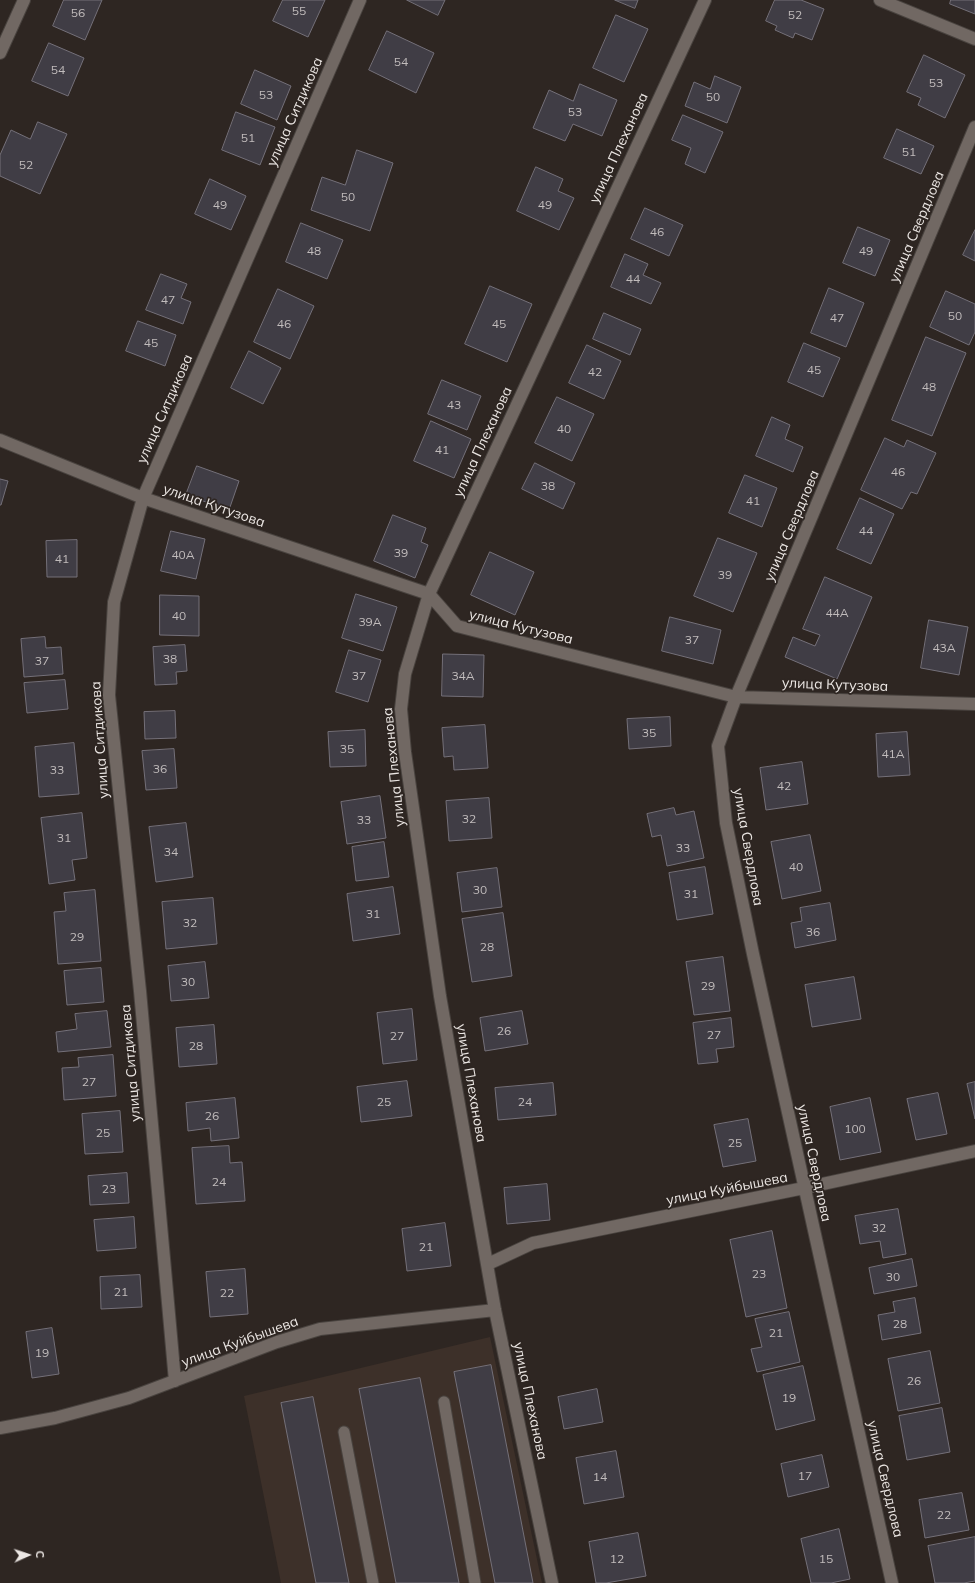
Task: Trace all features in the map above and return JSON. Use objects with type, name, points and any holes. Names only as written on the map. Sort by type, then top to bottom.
[{"type":"street","points":[[0,53],[24,0]]},
{"type":"street","name":"улица Ситдикова","points":[[176,1381],[140,990],[109,695],[114,602],[143,498],[360,0]]},
{"type":"street","name":"улица Плеханова","points":[[552,1583],[495,1310],[440,996],[416,833],[401,709],[405,674],[429,594],[705,0]]},
{"type":"street","points":[[880,0],[975,39]]},
{"type":"street","name":"улица Свердлова","points":[[892,1583],[804,1188],[726,823],[718,746],[736,697],[975,127]]},
{"type":"street","name":"улица Кутузова","points":[[0,440],[143,498],[429,594],[457,626],[736,697],[975,704]]},
{"type":"street","name":"улица Куйбышева","points":[[488,1264],[533,1243],[804,1188],[975,1151]]},
{"type":"street","name":"улица Куйбышева","points":[[0,1428],[55,1418],[129,1398],[277,1342],[320,1329],[495,1310]]},
{"type":"lane","points":[[444,1402],[475,1583]]},
{"type":"lane","points":[[344,1432],[373,1583]]},
{"type":"shaded area","points":[[490,1337],[542,1583],[281,1583],[244,1396]]},
{"type":"building","points":[[64,0],[102,0],[85,40],[53,26]]},
{"type":"building","points":[[283,0],[325,0],[308,37],[273,21]]},
{"type":"building","points":[[407,0],[445,0],[438,15]]},
{"type":"building","points":[[615,0],[638,0],[635,8]]},
{"type":"building","points":[[775,0],[801,0],[824,9],[812,40],[795,33],[793,38],[775,30],[777,26],[766,21]]},
{"type":"building","points":[[951,0],[975,0],[975,14],[950,4]]},
{"type":"building","points":[[616,15],[648,29],[624,82],[593,68]]},
{"type":"building","points":[[387,31],[434,53],[416,93],[369,70]]},
{"type":"building","points":[[49,43],[84,58],[68,96],[32,81]]},
{"type":"building","points":[[924,55],[965,75],[945,118],[918,105],[921,98],[907,92]]},
{"type":"building","points":[[255,70],[291,86],[277,120],[241,104]]},
{"type":"building","points":[[715,76],[741,87],[727,123],[685,106],[694,82],[710,89]]},
{"type":"building","points":[[580,84],[617,100],[602,136],[573,124],[565,141],[533,128],[549,90],[573,101]]},
{"type":"building","points":[[236,112],[275,127],[260,165],[222,150]]},
{"type":"building","points":[[683,115],[723,132],[705,173],[685,164],[691,148],[672,140]]},
{"type":"building","points":[[38,122],[67,134],[40,194],[0,176],[0,155],[11,130],[30,139]]},
{"type":"building","points":[[897,129],[934,146],[921,174],[884,158]]},
{"type":"building","points":[[357,150],[393,163],[370,231],[311,210],[322,177],[345,185]]},
{"type":"building","points":[[536,167],[563,179],[558,191],[574,198],[559,230],[517,211]]},
{"type":"building","points":[[210,179],[246,196],[231,230],[195,214]]},
{"type":"building","points":[[645,208],[683,225],[669,256],[631,239]]},
{"type":"building","points":[[301,223],[343,240],[327,279],[286,262]]},
{"type":"building","points":[[858,227],[890,240],[875,276],[843,263]]},
{"type":"building","points":[[975,230],[975,261],[963,255]]},
{"type":"building","points":[[625,254],[648,264],[643,275],[661,283],[651,304],[611,287]]},
{"type":"building","points":[[161,274],[187,284],[181,298],[191,302],[183,324],[146,310]]},
{"type":"building","points":[[490,286],[532,304],[507,362],[465,344]]},
{"type":"building","points":[[829,288],[864,303],[846,347],[811,333]]},
{"type":"building","points":[[278,289],[314,306],[290,359],[254,342]]},
{"type":"building","points":[[946,291],[975,304],[975,332],[969,345],[930,327]]},
{"type":"building","points":[[604,313],[641,329],[630,355],[593,339]]},
{"type":"building","points":[[138,321],[176,335],[165,366],[126,351]]},
{"type":"building","points":[[926,337],[966,353],[932,436],[892,420]]},
{"type":"building","points":[[804,343],[840,358],[823,397],[788,382]]},
{"type":"building","points":[[587,345],[621,361],[604,399],[569,383]]},
{"type":"building","points":[[249,351],[281,368],[263,404],[231,388]]},
{"type":"building","points":[[442,380],[481,396],[467,430],[428,414]]},
{"type":"building","points":[[557,397],[594,414],[572,461],[535,443]]},
{"type":"building","points":[[772,417],[790,425],[785,439],[803,447],[793,472],[756,456]]},
{"type":"building","points":[[431,421],[471,439],[454,478],[414,461]]},
{"type":"building","points":[[885,438],[904,447],[907,440],[936,453],[917,494],[911,492],[902,509],[861,490]]},
{"type":"building","points":[[535,463],[575,483],[563,509],[522,489]]},
{"type":"building","points":[[197,466],[239,481],[229,510],[186,495]]},
{"type":"building","points":[[745,475],[777,488],[762,527],[729,513]]},
{"type":"building","points":[[0,479],[8,481],[1,505],[0,505]]},
{"type":"building","points":[[860,498],[894,514],[871,564],[837,549]]},
{"type":"building","points":[[393,515],[426,528],[421,542],[428,545],[415,578],[374,561]]},
{"type":"building","points":[[171,531],[205,539],[196,579],[161,571]]},
{"type":"building","points":[[718,538],[757,553],[733,612],[694,596]]},
{"type":"building","points":[[77,540],[77,577],[47,577],[46,541]]},
{"type":"building","points":[[490,552],[534,572],[515,615],[471,595]]},
{"type":"building","points":[[825,577],[872,597],[837,679],[785,657],[793,637],[815,646],[820,635],[803,629]]},
{"type":"building","points":[[356,594],[397,607],[383,651],[342,638]]},
{"type":"building","points":[[160,595],[199,596],[199,636],[160,635]]},
{"type":"building","points":[[670,617],[721,630],[713,664],[662,651]]},
{"type":"building","points":[[929,620],[968,627],[959,675],[921,668]]},
{"type":"building","points":[[45,637],[46,648],[61,647],[63,674],[24,677],[21,639]]},
{"type":"building","points":[[185,645],[187,671],[176,672],[177,684],[155,685],[153,647]]},
{"type":"building","points":[[349,650],[381,660],[368,702],[336,692]]},
{"type":"building","points":[[443,654],[484,655],[483,697],[442,696]]},
{"type":"building","points":[[65,680],[68,709],[27,713],[24,683]]},
{"type":"building","points":[[175,711],[176,738],[145,739],[144,712]]},
{"type":"building","points":[[670,717],[671,746],[629,749],[627,719]]},
{"type":"building","points":[[485,725],[488,768],[454,770],[453,756],[444,757],[442,728]]},
{"type":"building","points":[[365,730],[366,766],[330,767],[328,732]]},
{"type":"building","points":[[907,732],[910,775],[878,777],[876,734]]},
{"type":"building","points":[[74,743],[79,794],[39,797],[35,747]]},
{"type":"building","points":[[174,749],[177,788],[146,790],[142,751]]},
{"type":"building","points":[[802,762],[808,804],[766,810],[760,768]]},
{"type":"building","points":[[380,796],[386,838],[347,844],[341,802]]},
{"type":"building","points":[[489,798],[492,838],[449,841],[446,801]]},
{"type":"building","points":[[674,808],[676,815],[694,811],[704,858],[667,866],[661,835],[652,837],[647,814]]},
{"type":"building","points":[[82,813],[87,858],[72,860],[75,880],[49,884],[41,818]]},
{"type":"building","points":[[186,823],[193,877],[156,882],[149,827]]},
{"type":"building","points":[[810,835],[821,891],[782,899],[771,842]]},
{"type":"building","points":[[384,842],[389,877],[356,881],[352,847]]},
{"type":"building","points":[[705,867],[713,914],[677,920],[669,873]]},
{"type":"building","points":[[497,868],[502,907],[462,912],[457,873]]},
{"type":"building","points":[[393,887],[400,934],[353,941],[347,894]]},
{"type":"building","points":[[95,890],[101,961],[58,964],[54,912],[66,911],[64,893]]},
{"type":"building","points":[[213,898],[217,944],[166,949],[162,902]]},
{"type":"building","points":[[830,903],[836,940],[795,948],[791,923],[802,921],[800,908]]},
{"type":"building","points":[[503,913],[512,976],[472,982],[462,919]]},
{"type":"building","points":[[723,957],[730,1011],[694,1015],[686,962]]},
{"type":"building","points":[[205,962],[209,998],[171,1001],[168,966]]},
{"type":"building","points":[[101,968],[104,1002],[67,1005],[64,971]]},
{"type":"building","points":[[854,977],[861,1019],[812,1027],[805,985]]},
{"type":"building","points":[[412,1009],[417,1060],[383,1064],[377,1013]]},
{"type":"building","points":[[107,1011],[111,1047],[58,1052],[56,1032],[77,1029],[75,1014]]},
{"type":"building","points":[[522,1011],[528,1044],[485,1051],[480,1018]]},
{"type":"building","points":[[731,1018],[734,1047],[716,1049],[718,1062],[698,1064],[693,1023]]},
{"type":"building","points":[[214,1025],[217,1064],[179,1067],[176,1028]]},
{"type":"building","points":[[113,1055],[116,1096],[64,1100],[62,1068],[79,1067],[78,1058]]},
{"type":"building","points":[[407,1081],[412,1116],[361,1122],[357,1087]]},
{"type":"building","points":[[975,1082],[975,1119],[967,1084]]},
{"type":"building","points":[[553,1083],[556,1115],[498,1120],[495,1088]]},
{"type":"building","points":[[938,1093],[947,1134],[916,1140],[907,1099]]},
{"type":"building","points":[[235,1098],[239,1138],[211,1141],[210,1128],[188,1131],[186,1103]]},
{"type":"building","points":[[870,1098],[881,1152],[840,1160],[830,1107]]},
{"type":"building","points":[[120,1111],[123,1152],[85,1154],[82,1114]]},
{"type":"building","points":[[748,1119],[756,1161],[723,1167],[714,1125]]},
{"type":"building","points":[[229,1146],[230,1163],[242,1162],[245,1201],[196,1204],[192,1148]]},
{"type":"building","points":[[127,1173],[129,1203],[90,1205],[88,1176]]},
{"type":"building","points":[[547,1184],[550,1220],[507,1224],[504,1188]]},
{"type":"building","points":[[898,1209],[906,1254],[883,1258],[880,1241],[860,1244],[855,1216]]},
{"type":"building","points":[[134,1217],[136,1248],[97,1251],[94,1220]]},
{"type":"building","points":[[445,1223],[451,1266],[407,1271],[402,1229]]},
{"type":"building","points":[[772,1231],[787,1308],[746,1317],[730,1240]]},
{"type":"building","points":[[912,1259],[917,1286],[874,1294],[869,1268]]},
{"type":"building","points":[[245,1269],[248,1314],[210,1317],[206,1272]]},
{"type":"building","points":[[140,1275],[142,1307],[101,1309],[100,1277]]},
{"type":"building","points":[[915,1298],[921,1333],[882,1340],[878,1315],[895,1312],[893,1302]]},
{"type":"building","points":[[789,1312],[800,1362],[757,1372],[751,1349],[762,1347],[755,1319]]},
{"type":"building","points":[[52,1328],[59,1374],[32,1378],[26,1332]]},
{"type":"building","points":[[930,1351],[940,1403],[898,1411],[888,1359]]},
{"type":"building","points":[[491,1365],[533,1583],[495,1583],[454,1372]]},
{"type":"building","points":[[803,1366],[815,1420],[776,1430],[763,1375]]},
{"type":"building","points":[[420,1378],[459,1583],[396,1583],[359,1389]]},
{"type":"building","points":[[597,1389],[603,1422],[564,1429],[558,1397]]},
{"type":"building","points":[[313,1397],[349,1583],[316,1583],[281,1403]]},
{"type":"building","points":[[942,1408],[950,1452],[907,1460],[899,1416]]},
{"type":"building","points":[[616,1451],[624,1497],[584,1504],[576,1458]]},
{"type":"building","points":[[822,1455],[829,1487],[788,1497],[781,1464]]},
{"type":"building","points":[[962,1493],[969,1530],[925,1538],[919,1500]]},
{"type":"building","points":[[839,1529],[850,1579],[831,1583],[811,1583],[801,1539]]},
{"type":"building","points":[[638,1533],[646,1576],[606,1583],[596,1583],[589,1542]]},
{"type":"building","points":[[975,1537],[975,1581],[964,1583],[935,1583],[928,1546]]}]
